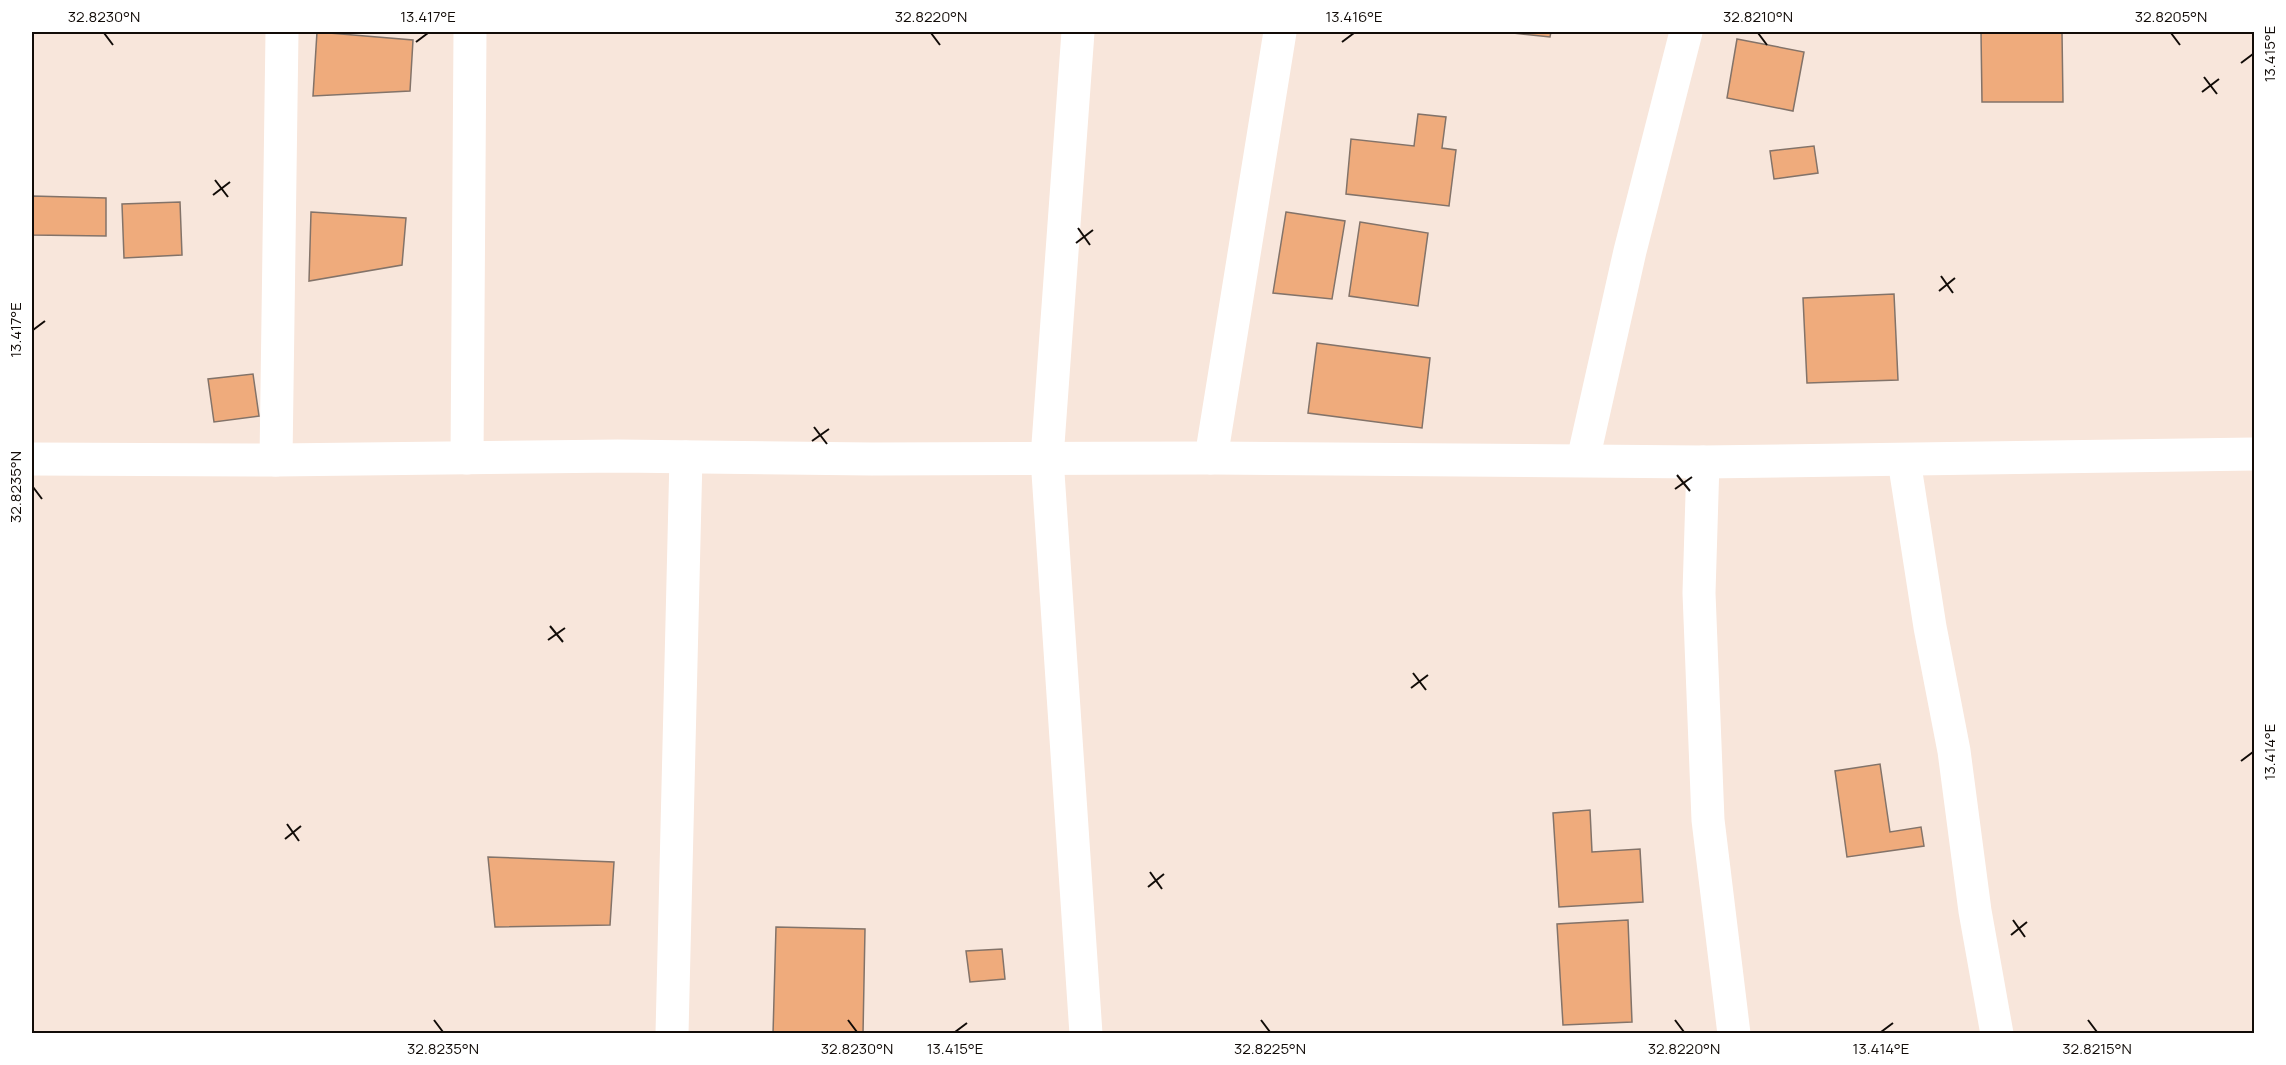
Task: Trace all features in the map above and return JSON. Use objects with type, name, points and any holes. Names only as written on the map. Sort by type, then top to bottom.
[{"type":"street","points":[[276,460],[282,32]]},
{"type":"street","points":[[467,458],[470,32]]},
{"type":"street","points":[[1078,32],[1047,458],[1086,1034]]},
{"type":"street","points":[[1211,458],[1280,32]]},
{"type":"street","points":[[1583,460],[1630,251],[1686,32]]},
{"type":"street","points":[[32,459],[686,457],[1702,462],[2254,454]]},
{"type":"street","points":[[672,1034],[686,457]]},
{"type":"street","points":[[1904,460],[1930,627],[1954,751],[1975,910],[1997,1034]]},
{"type":"street","points":[[1702,462],[1699,593],[1708,820],[1734,1034]]},
{"type":"building","points":[[317,32],[413,40],[410,91],[313,96]]},
{"type":"building","points":[[1504,32],[1551,32],[1550,37]]},
{"type":"building","points":[[1981,32],[2062,32],[2063,102],[1982,102]]},
{"type":"building","points":[[1737,39],[1804,52],[1793,111],[1727,98]]},
{"type":"building","points":[[1418,114],[1446,117],[1442,148],[1456,150],[1449,206],[1346,194],[1351,139],[1414,146]]},
{"type":"building","points":[[1814,146],[1818,173],[1774,179],[1770,151]]},
{"type":"building","points":[[32,196],[106,198],[106,236],[32,235]]},
{"type":"building","points":[[180,202],[182,255],[124,258],[122,204]]},
{"type":"building","points":[[311,212],[406,218],[402,265],[309,281]]},
{"type":"building","points":[[1286,212],[1345,221],[1332,299],[1273,293]]},
{"type":"building","points":[[1360,222],[1428,233],[1418,306],[1349,296]]},
{"type":"building","points":[[1894,294],[1898,380],[1807,383],[1803,298]]},
{"type":"building","points":[[1317,343],[1430,358],[1422,428],[1308,413]]},
{"type":"building","points":[[253,374],[259,416],[214,422],[208,379]]},
{"type":"building","points":[[1880,764],[1890,832],[1921,827],[1924,846],[1847,857],[1835,771]]},
{"type":"building","points":[[1590,810],[1592,852],[1640,849],[1643,902],[1559,907],[1553,813]]},
{"type":"building","points":[[488,857],[614,862],[610,925],[495,927]]},
{"type":"building","points":[[1628,920],[1632,1022],[1563,1025],[1557,924]]},
{"type":"building","points":[[776,927],[865,929],[863,1034],[773,1034]]},
{"type":"building","points":[[1002,949],[1005,979],[970,982],[966,951]]}]
